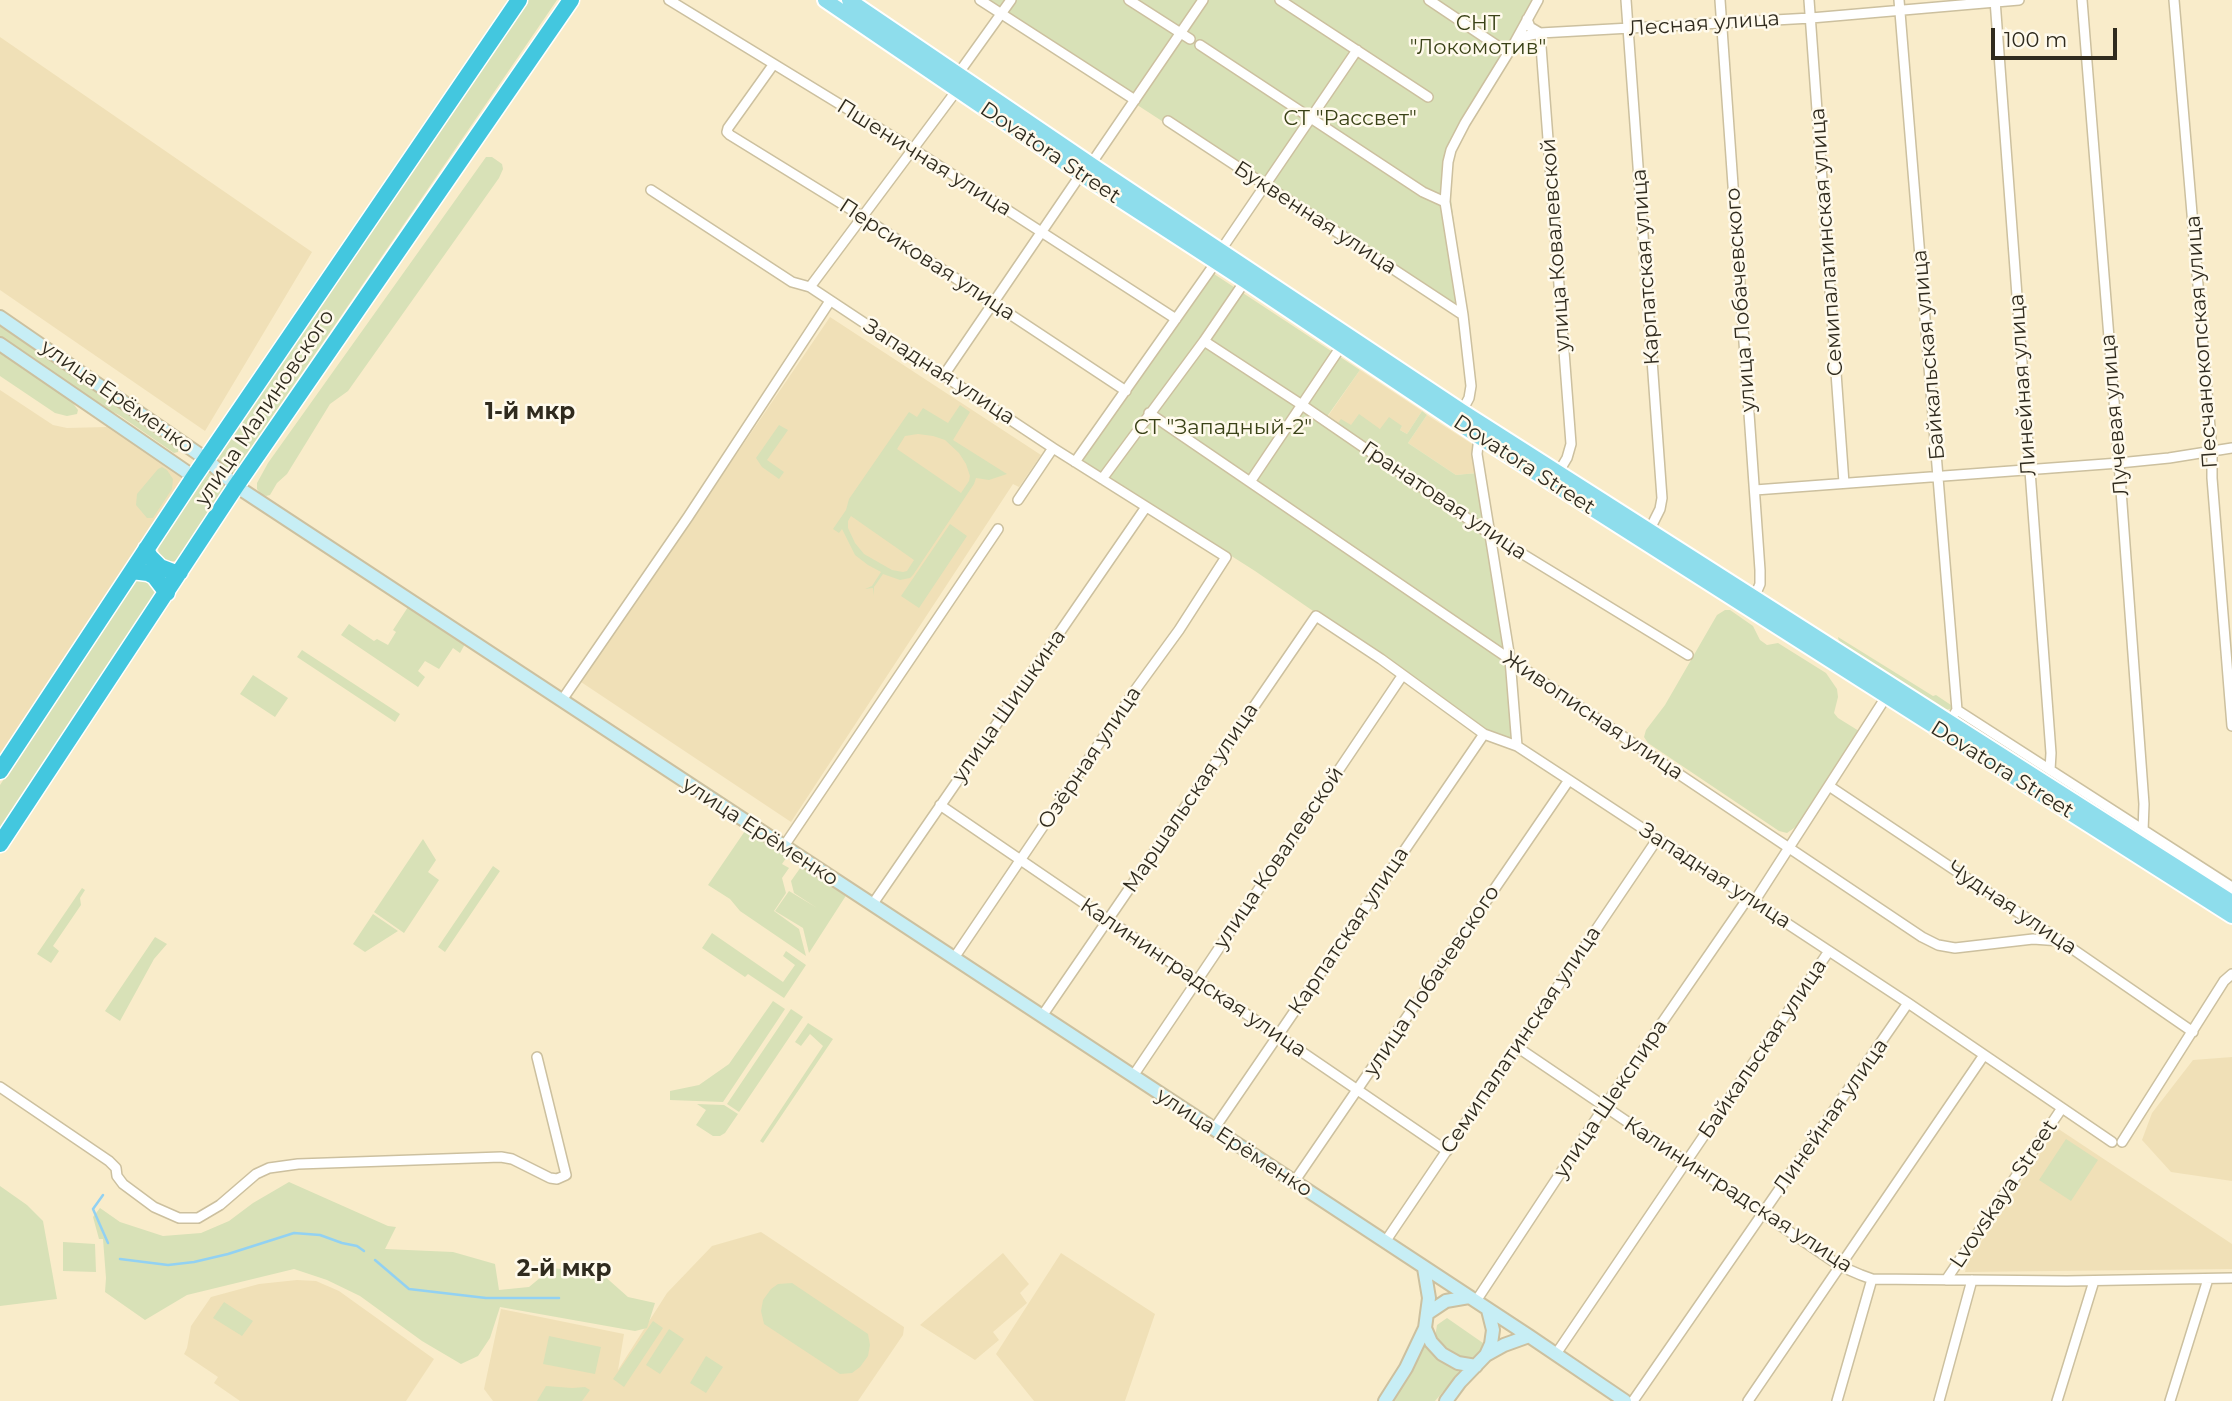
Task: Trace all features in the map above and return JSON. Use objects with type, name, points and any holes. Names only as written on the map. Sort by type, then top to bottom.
[{"type":"highway","name":"улица Малиновского","points":[[0,771],[206,459],[519,0]]},
{"type":"highway","name":"улица Малиновского","points":[[0,844],[236,486],[571,0]]},
{"type":"highway","points":[[146,549],[160,567],[180,572]]},
{"type":"highway","points":[[132,571],[154,576],[167,593]]},
{"type":"main road","name":"Dovatora Street","points":[[825,0],[957,90],[1086,169],[1754,598],[1953,716],[2232,902]]},
{"type":"main road","name":"Dovatora Street","points":[[849,0],[958,74],[1086,169]]},
{"type":"main road","name":"Dovatora Street","points":[[1219,256],[1245,281],[1479,437],[2232,916]]},
{"type":"main road","name":"улица Ерёменко","points":[[0,317],[184,443],[236,486],[1625,1401]]},
{"type":"main road","name":"улица Ерёменко","points":[[0,344],[194,477]]},
{"type":"main road","points":[[171,462],[181,454],[184,443]]},
{"type":"main road","points":[[1385,1401],[1406,1368],[1425,1328],[1429,1298],[1424,1268]]},
{"type":"main road","points":[[1428,1313],[1446,1301],[1472,1299]]},
{"type":"main road","points":[[1446,1401],[1486,1355],[1493,1330],[1488,1310]]},
{"type":"main road","points":[[1425,1328],[1431,1342],[1442,1354],[1458,1363],[1476,1366]]},
{"type":"main road","points":[[1486,1355],[1529,1336]]},
{"type":"street","name":"Пшеничная улица","points":[[669,0],[912,149],[1177,319]]},
{"type":"street","points":[[980,0],[1135,100]]},
{"type":"street","points":[[958,74],[1011,0]]},
{"type":"street","points":[[1129,0],[1190,39]]},
{"type":"street","points":[[944,375],[1203,0]]},
{"type":"street","points":[[1280,0],[1427,97]]},
{"type":"street","points":[[1429,0],[1508,53]]},
{"type":"street","points":[[1462,411],[1469,398],[1471,386],[1446,202],[1446,176],[1451,150],[1465,123],[1538,0]]},
{"type":"street","name":"Карпатская улица","points":[[1626,0],[1662,498],[1660,509],[1649,531]]},
{"type":"street","name":"улица Лобачевского","points":[[1720,0],[1755,490],[1760,584],[1754,598]]},
{"type":"street","name":"Семипалатинская улица","points":[[1809,0],[1844,483]]},
{"type":"street","name":"Лесная улица","points":[[1515,41],[1540,33],[1811,18],[1899,5],[2019,0]]},
{"type":"street","name":"Лучевая улица","points":[[2082,0],[2119,463],[2144,804],[2143,831]]},
{"type":"street","name":"Песчанокопская улица","points":[[2174,0],[2232,726]]},
{"type":"street","name":"Линейная улица","points":[[1995,1],[2051,753],[2050,770]]},
{"type":"street","name":"Байкальская улица","points":[[1899,5],[1939,477],[1953,716]]},
{"type":"street","points":[[1527,19],[1530,27],[1540,33]]},
{"type":"street","name":"улица Ковалевской","points":[[1540,33],[1571,444],[1558,473]]},
{"type":"street","points":[[1200,45],[1423,192],[1446,202]]},
{"type":"street","points":[[1075,461],[1177,319],[1357,50]]},
{"type":"street","name":"Персиковая улица","points":[[773,65],[727,132],[863,217],[1126,390]]},
{"type":"street","points":[[810,288],[957,90]]},
{"type":"street","name":"Буквенная улица","points":[[1167,121],[1463,315]]},
{"type":"street","name":"Западная улица","points":[[650,190],[792,282],[810,288],[1053,448],[1226,556]]},
{"type":"street","points":[[1102,479],[1245,281]]},
{"type":"street","points":[[562,700],[688,517],[830,301]]},
{"type":"street","name":"Гранатовая улица","points":[[1204,341],[1490,534],[1688,655]]},
{"type":"street","points":[[1250,482],[1342,345]]},
{"type":"street","name":"Живописная улица","points":[[1149,413],[1922,937],[1938,945],[1955,948],[2033,939],[2061,941]]},
{"type":"street","points":[[1479,437],[1477,454],[1510,659],[1517,746]]},
{"type":"street","points":[[1018,500],[1053,448]]},
{"type":"street","points":[[1755,490],[2119,463],[2232,448]]},
{"type":"street","name":"улица Шишкина","points":[[872,905],[1146,507]]},
{"type":"street","points":[[784,846],[998,529]]},
{"type":"street","name":"Озёрная улица","points":[[954,958],[1185,621],[1226,556]]},
{"type":"street","name":"Западная улица","points":[[1316,616],[1381,659],[1484,734],[1517,746],[2117,1142],[2193,1032]]},
{"type":"street","name":"Маршальская улица","points":[[1042,1016],[1316,616]]},
{"type":"street","name":"улица Ковалевской","points":[[1133,1076],[1402,676]]},
{"type":"street","name":"улица Шекспира","points":[[1472,1299],[1604,1107],[1789,849],[1886,697]]},
{"type":"street","name":"Dovatora Street","points":[[1953,716],[2050,770],[2232,887]]},
{"type":"street","name":"Карпатская улица","points":[[1214,1129],[1484,734]]},
{"type":"street","name":"улица Лобачевского","points":[[1294,1182],[1569,780]]},
{"type":"street","name":"Чудная улица","points":[[1829,786],[2193,1032]]},
{"type":"street","name":"Калининградская улица","points":[[940,805],[1447,1151]]},
{"type":"street","name":"Семипалатинская улица","points":[[1385,1242],[1658,838]]},
{"type":"street","name":"Байкальская улица","points":[[1556,1354],[1829,951]]},
{"type":"street","points":[[2193,1032],[2224,981],[2232,974]]},
{"type":"street","name":"Линейная улица","points":[[1633,1401],[1909,1003]]},
{"type":"street","name":"Калининградская улица","points":[[1517,1046],[1840,1266],[1872,1279],[2232,1279]]},
{"type":"street","points":[[1748,1401],[1984,1055]]},
{"type":"street","points":[[0,1087],[109,1161],[116,1168],[117,1176],[123,1184],[154,1207],[179,1218],[198,1218],[220,1205],[256,1174],[268,1168],[298,1164],[501,1157],[558,1179],[566,1175],[537,1057]]},
{"type":"street","name":"Lvovskaya Street","points":[[1946,1280],[2062,1108]]},
{"type":"street","points":[[1837,1401],[1872,1279]]},
{"type":"street","points":[[2170,1401],[2208,1279]]},
{"type":"street","name":"Lvovskaya Street","points":[[1939,1401],[1972,1280]]},
{"type":"street","points":[[2057,1401],[2094,1281]]},
{"type":"shaded area","points":[[0,37],[312,252],[205,431],[0,290]]},
{"type":"shaded area","points":[[830,317],[1041,455],[1019,487],[1013,484],[791,822],[581,682]]},
{"type":"shaded area","points":[[1360,370],[1422,411],[1407,434],[1400,430],[1402,426],[1381,429],[1337,426],[1326,419]]},
{"type":"shaded area","points":[[0,390],[53,425],[67,428],[107,427],[186,481],[0,763]]},
{"type":"shaded area","points":[[1427,415],[1472,444],[1477,473],[1456,475],[1408,443]]},
{"type":"shaded area","points":[[2232,1057],[2232,1181],[2171,1172],[2142,1140],[2152,1113],[2193,1060]]},
{"type":"shaded area","points":[[2057,1128],[2232,1244],[2232,1269],[1965,1272],[1967,1263]]},
{"type":"shaded area","points":[[761,1232],[904,1327],[903,1335],[858,1401],[493,1401],[484,1389],[501,1309],[624,1334],[618,1370],[667,1293],[712,1246]]},
{"type":"shaded area","points":[[1003,1253],[1029,1284],[1020,1293],[1027,1303],[993,1332],[999,1340],[975,1360],[920,1325]]},
{"type":"shaded area","points":[[1061,1253],[1155,1314],[1125,1401],[1034,1401],[996,1354]]},
{"type":"shaded area","points":[[316,1281],[339,1291],[434,1359],[406,1401],[240,1401],[214,1383],[218,1377],[184,1354],[191,1326],[211,1297],[259,1284]]},
{"type":"green space","points":[[527,0],[557,0],[233,474],[213,461]]},
{"type":"green space","name":"СТ \"Рассвет\"","points":[[976,0],[1544,0],[1462,133],[1452,162],[1451,199],[1466,319]]},
{"type":"green space","points":[[486,157],[492,157],[502,164],[499,178],[348,391],[330,404],[287,474],[277,483],[270,495],[261,494],[257,483],[268,463]]},
{"type":"green space","name":"СТ \"Западный-2\"","points":[[1208,270],[1360,370],[1326,418],[1336,426],[1341,419],[1351,425],[1359,414],[1380,429],[1389,417],[1402,426],[1400,430],[1407,434],[1422,411],[1427,415],[1408,443],[1456,475],[1477,473],[1511,648],[1516,741],[1483,728],[1255,571],[1076,457]]},
{"type":"green space","points":[[0,325],[178,447],[178,452],[174,453],[119,415],[91,401],[0,338]]},
{"type":"green space","points":[[0,353],[72,402],[78,410],[77,414],[67,416],[55,413],[0,376]]},
{"type":"green space","points":[[960,405],[970,412],[953,440],[1007,474],[989,480],[976,478],[913,575],[900,580],[883,574],[874,587],[874,596],[873,588],[865,589],[872,586],[881,572],[855,555],[842,529],[839,533],[833,529],[846,510],[849,499],[909,412],[917,417],[923,408],[948,423]],"holes":[[[918,434],[945,440],[959,453],[970,476],[961,493],[897,449],[905,436]],[[851,516],[914,560],[907,571],[892,570],[864,554],[848,528]]]},
{"type":"green space","points":[[779,425],[788,430],[767,460],[784,472],[779,479],[762,467],[756,458]]},
{"type":"green space","points":[[162,467],[173,479],[172,489],[153,518],[147,518],[136,505],[137,494]]},
{"type":"green space","points":[[208,468],[229,482],[179,558],[168,562],[160,558],[160,543]]},
{"type":"green space","points":[[950,524],[967,536],[919,608],[901,596]]},
{"type":"green space","points":[[145,577],[158,593],[0,833],[0,785],[136,578]]},
{"type":"green space","points":[[408,607],[465,644],[460,653],[453,648],[439,669],[425,661],[418,671],[425,677],[418,687],[341,635],[349,624],[374,641],[377,639],[388,645],[396,632],[393,630]]},
{"type":"green space","points":[[1730,610],[1753,626],[1760,640],[1767,645],[1778,643],[1826,673],[1837,689],[1834,713],[1859,731],[1797,826],[1787,833],[1779,831],[1648,743],[1644,737],[1717,615]]},
{"type":"green space","points":[[1838,637],[1933,696],[1936,695],[1951,705],[1951,709],[1945,710],[1839,642]]},
{"type":"green space","points":[[302,650],[400,714],[395,722],[297,657]]},
{"type":"green space","points":[[253,675],[288,698],[275,717],[240,694]]},
{"type":"green space","points":[[747,828],[788,855],[782,864],[789,868],[782,878],[786,893],[774,911],[799,929],[806,956],[740,911],[730,899],[708,885]]},
{"type":"green space","points":[[423,839],[436,860],[428,872],[439,880],[404,933],[374,912]]},
{"type":"green space","points":[[803,864],[847,894],[809,953],[803,928],[775,911],[789,891],[817,908],[794,893],[791,881]]},
{"type":"green space","points":[[493,866],[500,871],[445,952],[438,947]]},
{"type":"green space","points":[[82,888],[85,890],[80,898],[81,905],[53,946],[59,951],[51,963],[37,954]]},
{"type":"green space","points":[[373,914],[398,931],[365,952],[353,944]]},
{"type":"green space","points":[[712,933],[783,982],[795,965],[783,956],[786,951],[806,965],[784,998],[748,974],[745,977],[702,948]]},
{"type":"green space","points":[[155,937],[167,944],[154,959],[120,1021],[105,1011]]},
{"type":"green space","points":[[773,1001],[785,1009],[723,1102],[670,1100],[670,1091],[699,1085],[729,1064]]},
{"type":"green space","points":[[791,1009],[803,1017],[739,1112],[727,1104]]},
{"type":"green space","points":[[808,1023],[833,1039],[763,1143],[760,1141],[823,1046],[810,1034],[801,1046],[795,1042]]},
{"type":"green space","points":[[697,1104],[724,1105],[738,1114],[725,1133],[713,1136],[696,1125],[706,1110]]},
{"type":"green space","points":[[2066,1139],[2098,1160],[2071,1201],[2039,1180]]},
{"type":"green space","points":[[289,1182],[388,1226],[396,1227],[385,1249],[453,1252],[495,1264],[499,1290],[529,1287],[552,1268],[602,1274],[628,1297],[655,1303],[647,1328],[635,1331],[500,1307],[490,1338],[478,1356],[461,1364],[422,1341],[360,1296],[327,1280],[294,1269],[187,1295],[145,1320],[105,1292],[103,1239],[99,1239],[93,1217],[100,1208],[120,1222],[163,1236],[201,1233],[229,1221]]},
{"type":"green space","points":[[0,1186],[27,1205],[43,1221],[57,1299],[0,1306]]},
{"type":"green space","points":[[63,1242],[95,1244],[96,1272],[63,1271]]},
{"type":"green space","points":[[792,1283],[868,1334],[868,1356],[852,1373],[840,1374],[764,1324],[761,1311],[763,1300],[778,1284]]},
{"type":"green space","points":[[224,1302],[253,1321],[242,1336],[213,1318]]},
{"type":"green space","points":[[1447,1318],[1483,1343],[1480,1354],[1472,1360],[1452,1357],[1435,1337],[1437,1325]]},
{"type":"green space","points":[[653,1321],[663,1328],[624,1387],[613,1379]]},
{"type":"green space","points":[[669,1329],[684,1339],[660,1374],[646,1365]]},
{"type":"green space","points":[[549,1336],[601,1347],[595,1374],[543,1364]]},
{"type":"green space","points":[[1425,1344],[1458,1368],[1459,1373],[1435,1401],[1391,1401]]},
{"type":"green space","points":[[706,1356],[723,1367],[706,1393],[690,1383]]},
{"type":"green space","points":[[546,1386],[585,1387],[590,1390],[582,1401],[537,1401]]},
{"type":"waterway","points":[[103,1195],[93,1209],[108,1243]]},
{"type":"waterway","points":[[120,1259],[168,1265],[194,1262],[294,1233],[320,1235],[357,1246],[364,1251]]},
{"type":"waterway","points":[[375,1260],[409,1289],[486,1298],[559,1298]]},
{"type":"district","name":"1-й мкр","points":[[530,412]]},
{"type":"district","name":"2-й мкр","points":[[564,1269]]},
{"type":"park label","name":"СНТ \"Локомотив\"","points":[[1478,36]]}]
